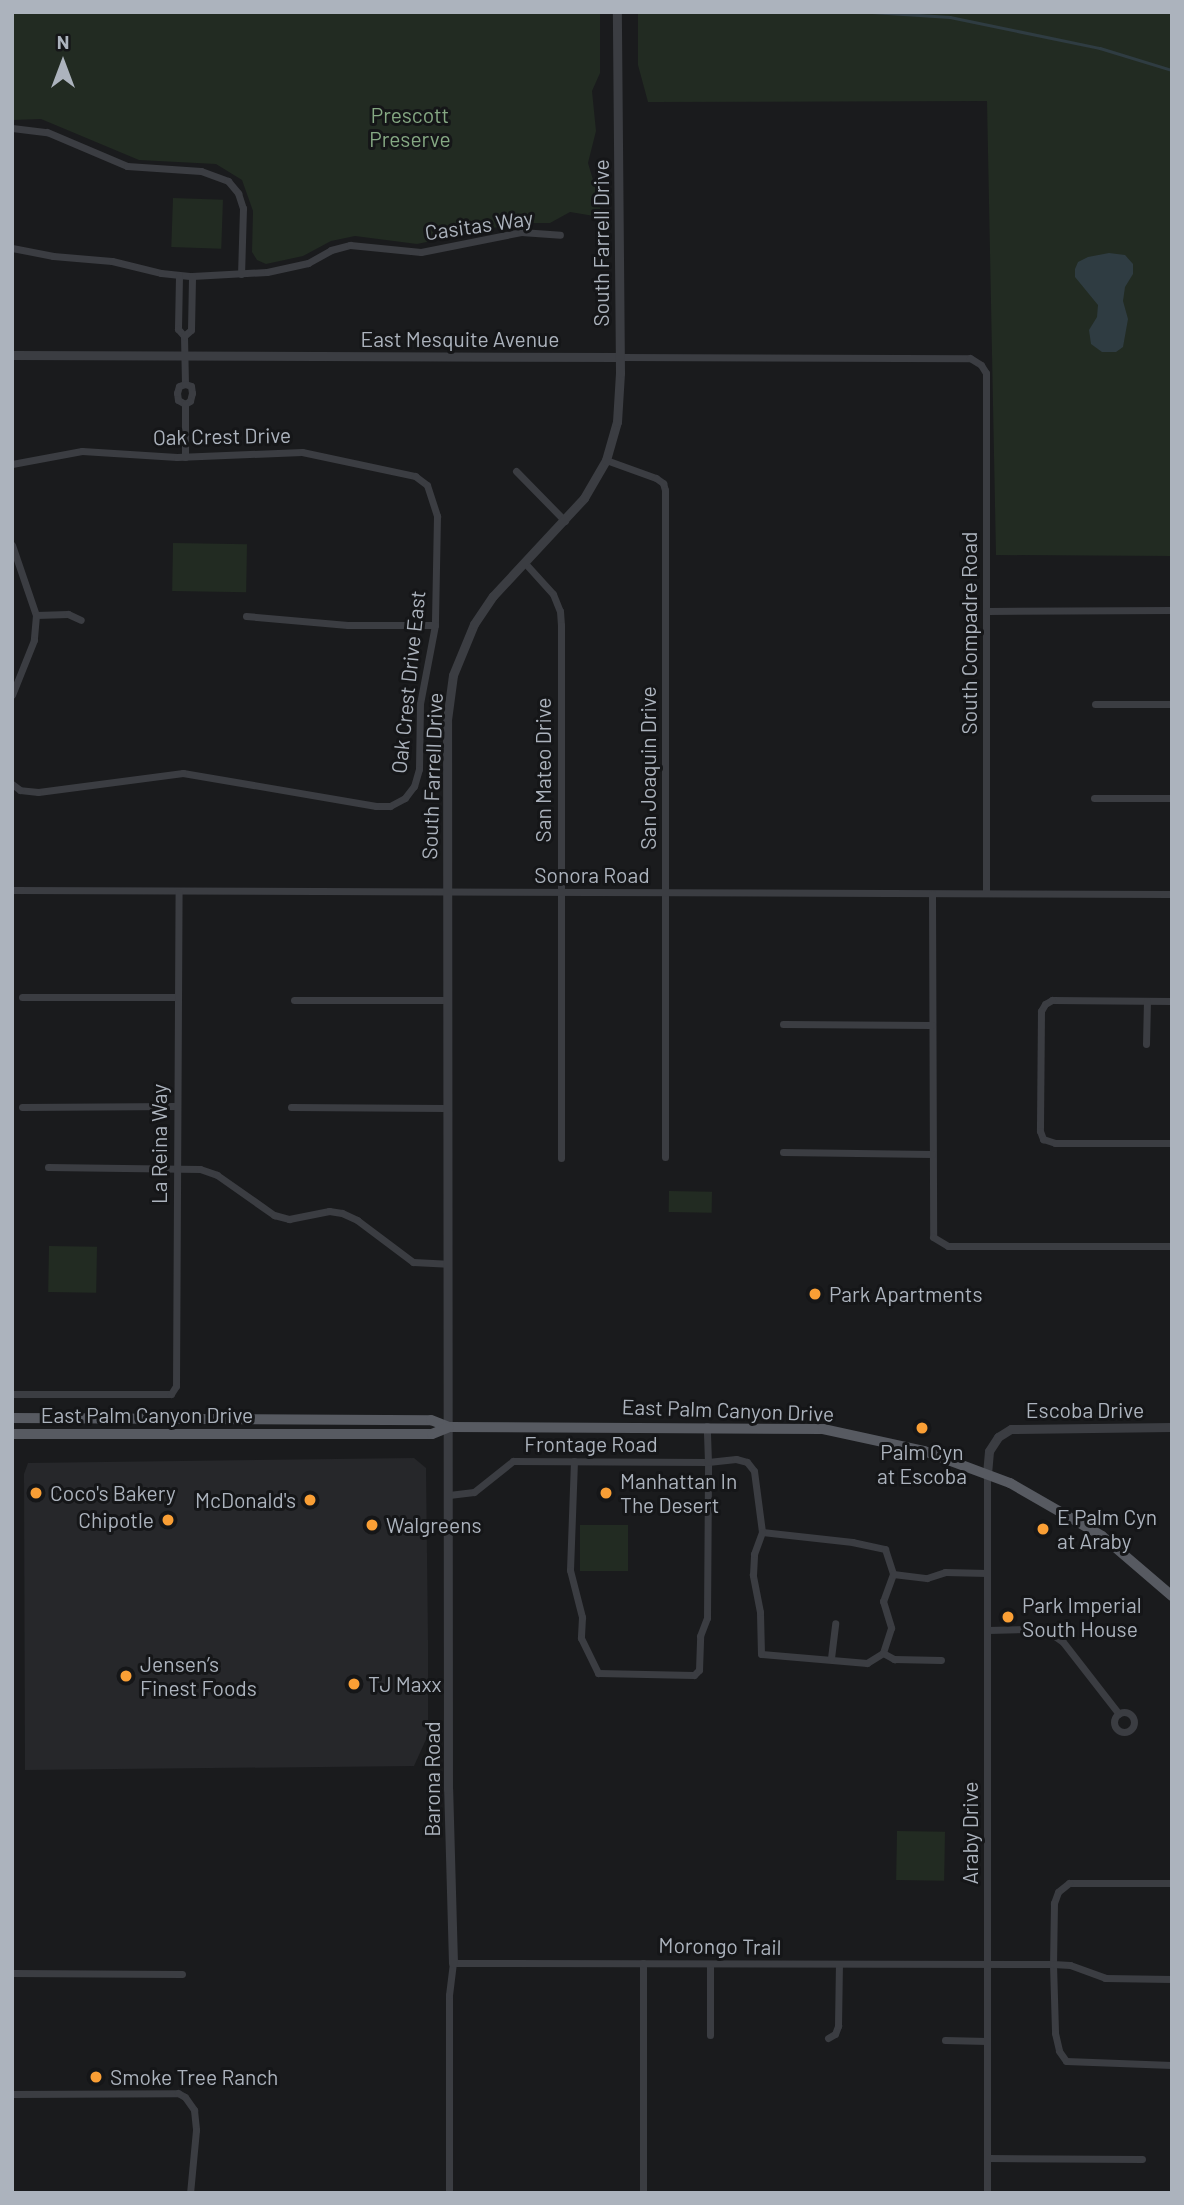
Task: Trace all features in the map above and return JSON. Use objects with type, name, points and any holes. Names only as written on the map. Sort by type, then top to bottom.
[{"type":"main road","name":"East Palm Canyon Drive","points":[[12,1418],[431,1420],[449,1427],[707,1426],[823,1429],[897,1443],[987,1474],[1063,1512],[1101,1536],[1172,1596]]},
{"type":"main road","name":"East Palm Canyon Drive","points":[[12,1434],[432,1434],[449,1427]]},
{"type":"street","name":"South Farrell Drive","points":[[449,1427],[447,720],[453,675],[474,624],[493,596],[565,521],[599,477],[617,422],[617,12]]},
{"type":"street","points":[[12,128],[47,132],[127,166],[201,171],[228,181],[238,193],[243,208],[241,274]]},
{"type":"street","name":"Casitas Way","points":[[12,248],[53,256],[112,261],[179,276],[192,276],[267,272],[308,263],[331,250],[351,245],[421,252],[522,232],[560,235]]},
{"type":"street","points":[[179,276],[178,329],[184,336],[185,384]]},
{"type":"street","points":[[184,336],[191,330],[192,276]]},
{"type":"street","name":"East Mesquite Avenue","points":[[12,355],[970,358],[981,365],[986,373]]},
{"type":"street","name":"South Compadre Road","points":[[986,373],[986,893]]},
{"type":"street","points":[[185,384],[191,386],[192,393],[190,401],[185,404],[178,400],[177,393],[179,386],[185,384]]},
{"type":"street","points":[[185,404],[186,457]]},
{"type":"street","name":"Oak Crest Drive","points":[[12,464],[82,451],[186,457],[302,452],[396,470],[415,476],[427,485]]},
{"type":"street","name":"San Joaquin Drive","points":[[606,460],[656,478],[663,483],[665,490],[665,1157]]},
{"type":"street","points":[[516,471],[565,521]]},
{"type":"street","name":"Oak Crest Drive East","points":[[12,784],[20,790],[38,792],[183,774],[376,806],[390,806],[405,798],[414,786],[419,769],[420,704],[435,625],[437,516],[427,485]]},
{"type":"street","points":[[12,545],[36,615],[34,640],[12,695]]},
{"type":"street","name":"San Mateo Drive","points":[[524,562],[553,594],[560,611],[561,1158]]},
{"type":"street","points":[[987,611],[1172,610]]},
{"type":"street","points":[[36,615],[68,614],[81,620]]},
{"type":"street","points":[[246,616],[348,625],[435,625]]},
{"type":"street","points":[[1095,704],[1172,704]]},
{"type":"street","points":[[1094,798],[1172,798]]},
{"type":"street","name":"Sonora Road","points":[[12,890],[1172,894]]},
{"type":"street","name":"La Reina Way","points":[[12,1394],[171,1394],[176,1387],[179,891]]},
{"type":"street","points":[[932,894],[933,1237],[948,1246],[1172,1246]]},
{"type":"street","points":[[22,997],[178,997]]},
{"type":"street","points":[[294,1000],[446,1000]]},
{"type":"street","points":[[1172,1001],[1052,1000],[1045,1004],[1041,1011],[1040,1130],[1043,1139],[1055,1143],[1172,1143]]},
{"type":"street","points":[[1146,1044],[1147,1001]]},
{"type":"street","points":[[783,1024],[932,1025]]},
{"type":"street","points":[[22,1107],[176,1106]]},
{"type":"street","points":[[292,1107],[446,1108]]},
{"type":"street","points":[[783,1152],[932,1154]]},
{"type":"street","points":[[48,1167],[177,1169],[217,1174],[274,1216],[289,1219],[329,1211],[342,1213],[357,1220],[413,1262],[447,1264]]},
{"type":"street","points":[[574,1461],[570,1570],[582,1617],[581,1638],[593,1668],[606,1675],[694,1675],[699,1671],[700,1636],[707,1618],[707,1426]]},
{"type":"street","name":"Barona Road","points":[[449,1427],[448,1789],[453,1963]]},
{"type":"street","name":"Escoba Drive","points":[[987,1474],[989,1451],[998,1437],[1011,1429],[1172,1427]]},
{"type":"street","name":"Frontage Road","points":[[449,1495],[474,1492],[513,1461],[708,1462],[736,1459],[747,1462],[754,1471],[762,1532]]},
{"type":"street","name":"Araby Drive","points":[[986,2193],[987,1474]]},
{"type":"street","points":[[762,1532],[852,1542],[885,1549],[892,1574],[883,1601],[891,1628],[883,1653],[867,1663],[761,1654],[760,1612],[753,1575],[754,1554],[762,1532]]},
{"type":"street","points":[[892,1574],[927,1578],[945,1572],[988,1573]]},
{"type":"street","points":[[831,1658],[835,1623]]},
{"type":"street","points":[[988,1630],[1038,1630],[1053,1635],[1063,1642],[1119,1714]]},
{"type":"street","points":[[883,1653],[894,1659],[941,1660]]},
{"type":"street","points":[[1172,1883],[1069,1883],[1058,1892],[1054,1903],[1053,1964],[1055,2034],[1059,2051],[1066,2061],[1078,2064],[1172,2065]]},
{"type":"street","points":[[449,2193],[449,1995],[453,1963]]},
{"type":"street","name":"Morongo Trail","points":[[453,1963],[1053,1964],[1070,1965],[1105,1978],[1172,1979]]},
{"type":"street","points":[[643,1963],[643,2193]]},
{"type":"street","points":[[710,1964],[710,2035]]},
{"type":"street","points":[[828,2038],[835,2034],[838,2026],[839,1964]]},
{"type":"street","points":[[12,1973],[182,1974]]},
{"type":"street","points":[[945,2040],[988,2040]]},
{"type":"street","points":[[12,2094],[178,2093],[185,2096],[194,2110],[196,2130],[190,2193]]},
{"type":"street","points":[[988,2158],[1142,2159]]},
{"type":"shaded area","points":[[1109,253],[1125,255],[1133,264],[1133,274],[1125,287],[1123,301],[1128,319],[1123,347],[1116,352],[1102,352],[1091,344],[1089,330],[1097,317],[1098,305],[1075,277],[1075,269],[1078,262],[1088,257]]},
{"type":"shaded area","points":[[414,1458],[426,1468],[428,1735],[414,1766],[25,1770],[24,1474],[28,1463]]},
{"type":"green space","name":"Prescott Preserve","points":[[12,12],[600,12],[600,73],[592,91],[596,131],[588,163],[600,203],[600,217],[570,212],[550,223],[517,223],[417,244],[355,236],[331,241],[303,256],[266,264],[257,260],[252,252],[253,211],[242,180],[216,164],[139,160],[41,119],[12,120]]},
{"type":"green space","points":[[638,12],[1172,12],[1172,556],[996,555],[987,101],[648,102],[638,65]]},
{"type":"green space","points":[[173,198],[223,200],[221,249],[171,247]]},
{"type":"green space","points":[[173,543],[247,544],[246,592],[172,591]]},
{"type":"green space","points":[[669,1191],[712,1192],[712,1213],[669,1212]]},
{"type":"green space","points":[[49,1246],[97,1247],[96,1293],[48,1292]]},
{"type":"green space","points":[[580,1525],[628,1525],[628,1571],[580,1571]]},
{"type":"green space","points":[[897,1831],[945,1832],[944,1881],[896,1880]]},
{"type":"waterway","points":[[872,12],[950,17],[1100,48],[1172,70]]},
{"type":"place","name":"Park Apartments","points":[[815,1294]]},
{"type":"place","name":"Palm Cyn at Escoba","points":[[922,1428]]},
{"type":"place","name":"Coco's Bakery","points":[[36,1493]]},
{"type":"place","name":"Manhattan In The Desert","points":[[606,1493]]},
{"type":"place","name":"McDonald's","points":[[310,1500]]},
{"type":"place","name":"Chipotle","points":[[168,1520]]},
{"type":"place","name":"Walgreens","points":[[372,1525]]},
{"type":"place","name":"E Palm Cyn at Araby","points":[[1043,1529]]},
{"type":"place","name":"Park Imperial South House","points":[[1008,1617]]},
{"type":"place","name":"Jensen’s Finest Foods","points":[[126,1676]]},
{"type":"place","name":"TJ Maxx","points":[[354,1684]]},
{"type":"place","name":"Smoke Tree Ranch","points":[[96,2077]]}]
